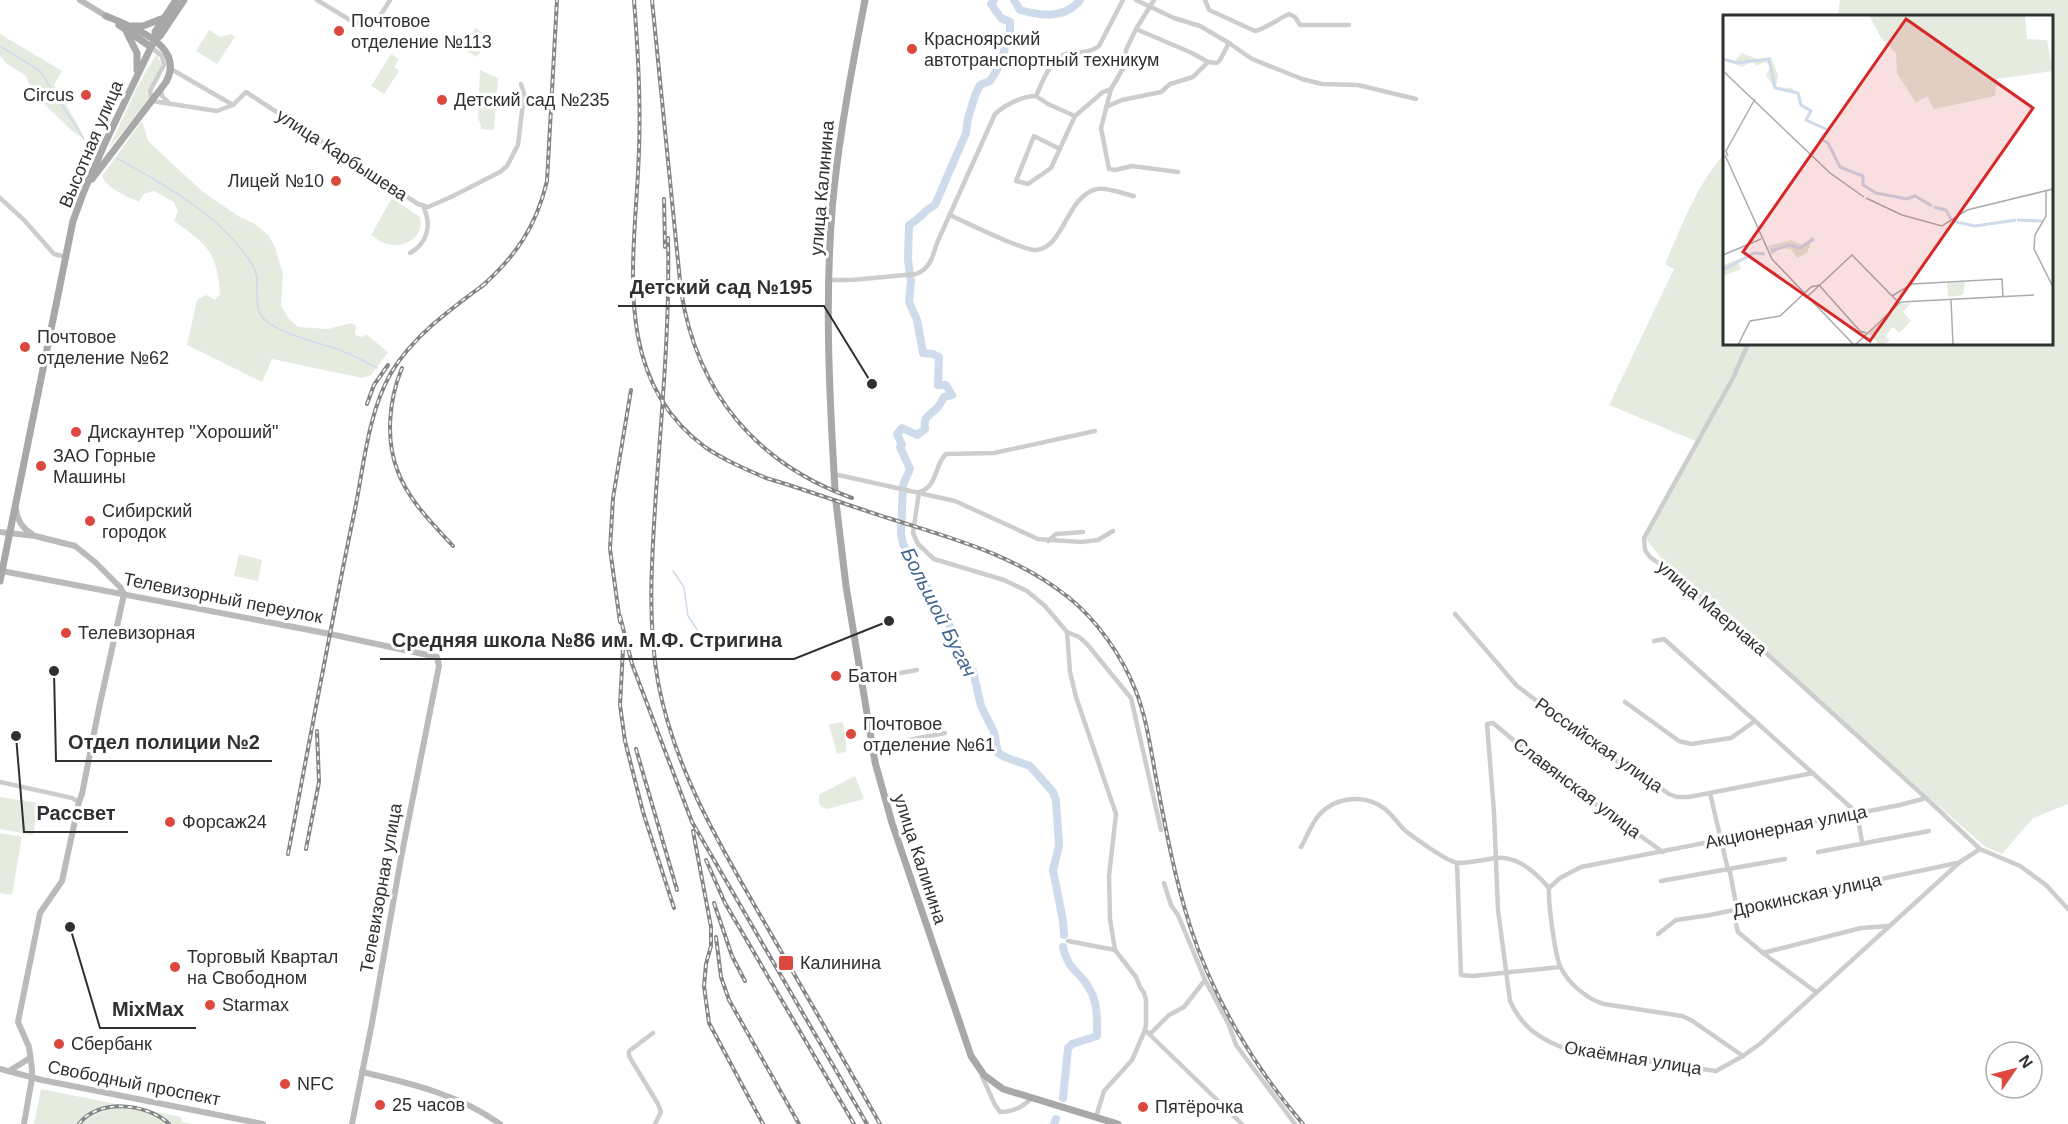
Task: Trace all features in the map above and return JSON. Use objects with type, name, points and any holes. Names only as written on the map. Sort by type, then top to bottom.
[{"type":"main road","points":[[153,44],[155,32],[176,0]]},
{"type":"main road","points":[[153,44],[184,0]]},
{"type":"main road","name":"улица Калинина","points":[[865,0],[843,119],[831,222],[831,400],[835,495],[843,567],[872,747],[883,795],[971,1056],[984,1075],[1003,1089],[1118,1124]]},
{"type":"main road","points":[[84,191],[161,90],[171,69],[165,49],[106,16]]},
{"type":"main road","points":[[125,27],[143,26],[163,18]]},
{"type":"main road","points":[[125,27],[139,60],[137,76]]},
{"type":"main road","name":"Высотная улица","points":[[0,581],[73,221],[84,191],[153,44]]},
{"type":"street","points":[[80,0],[106,16]]},
{"type":"street","points":[[317,0],[369,28],[375,24],[390,0]]},
{"type":"street","points":[[1036,96],[1060,56],[1094,50],[1099,46],[1123,0]]},
{"type":"street","points":[[1136,0],[1150,8],[1200,27],[1252,59],[1302,78],[1322,84],[1358,85],[1416,99]]},
{"type":"street","points":[[1154,0],[1126,50],[1125,65],[1111,89],[1101,128],[1109,169],[1132,166],[1178,172]]},
{"type":"street","points":[[1206,0],[1209,10],[1255,31],[1290,14],[1300,25],[1349,25]]},
{"type":"street","points":[[1136,29],[1208,62],[1217,63],[1229,43]]},
{"type":"street","points":[[153,44],[162,56],[164,65],[150,91],[152,101],[217,111],[233,105]]},
{"type":"street","points":[[1106,107],[1122,100],[1161,92],[1170,84],[1193,77],[1208,62]]},
{"type":"street","points":[[171,69],[233,105]]},
{"type":"street","name":"улица Карбышева","points":[[233,105],[246,92],[423,206],[428,207],[500,172],[507,166],[518,145],[524,94],[521,84]]},
{"type":"street","points":[[1060,149],[1034,136],[1016,181],[1028,184],[1051,168],[1060,149],[1075,116],[1103,92],[1111,89]]},
{"type":"street","points":[[161,90],[162,96],[170,104]]},
{"type":"street","points":[[830,280],[916,274],[924,271],[931,262],[995,114],[1006,106],[1030,96],[1036,96],[1075,116]]},
{"type":"street","points":[[950,215],[1022,246],[1036,249],[1047,245],[1057,236],[1072,209],[1082,197],[1099,189],[1134,196]]},
{"type":"street","points":[[0,198],[24,220],[54,254],[66,257]]},
{"type":"street","points":[[410,254],[419,248],[429,225],[428,215],[423,206]]},
{"type":"street","name":"улица Маерчака","points":[[1748,345],[1728,388],[1644,537],[1645,550],[1650,557],[1744,634],[1926,798]]},
{"type":"street","points":[[919,492],[926,490],[935,478],[942,458],[946,454],[994,453],[1095,431]]},
{"type":"street","points":[[834,474],[955,501],[1038,540],[1098,540],[1113,531]]},
{"type":"street","points":[[919,492],[913,533],[918,544],[934,559],[1004,580],[1027,591],[1045,606],[1067,632],[1079,637],[1087,644],[1131,698],[1161,830]]},
{"type":"street","points":[[15,504],[18,520],[35,536]]},
{"type":"street","points":[[0,532],[35,536],[75,546],[95,562],[124,594],[62,881],[40,913],[18,1022],[28,1047],[32,1078],[24,1124]]},
{"type":"street","points":[[1048,541],[1056,534],[1083,532]]},
{"type":"street","name":"Телевизорный переулок","points":[[2,571],[437,657]]},
{"type":"street","name":"Российская улица","points":[[1455,614],[1517,686],[1618,762],[1669,794],[1689,797],[1813,773]]},
{"type":"street","points":[[1067,632],[1070,672],[1076,697],[1116,814],[1109,876],[1110,919],[1115,950],[1136,977],[1146,997],[1148,1032],[1242,1124]]},
{"type":"street","points":[[1654,641],[1664,639],[1857,813],[1862,842]]},
{"type":"street","name":"Телевизорная улица","points":[[352,1121],[439,666],[437,657]]},
{"type":"street","points":[[861,680],[916,670]]},
{"type":"street","points":[[1625,702],[1679,741],[1690,744],[1731,738],[1755,721]]},
{"type":"street","name":"Славянская улица","points":[[1493,723],[1559,778],[1663,852]]},
{"type":"street","name":"Окаёмная улица","points":[[1493,723],[1487,724],[1486,727],[1494,812],[1498,910],[1510,1001],[1515,1014],[1537,1037],[1570,1050],[1716,1071],[1761,1043],[1960,862],[1980,849]]},
{"type":"street","points":[[872,747],[945,733]]},
{"type":"street","points":[[0,782],[72,798],[79,802]]},
{"type":"street","points":[[1710,793],[1719,837],[1730,873],[1737,909],[1735,920],[1738,932],[1816,992]]},
{"type":"street","points":[[1301,848],[1318,816],[1331,805],[1342,800],[1357,798],[1372,801],[1384,808],[1406,831],[1457,863],[1504,858],[1519,862],[1539,876],[1549,888],[1550,914],[1560,967],[1578,989],[1596,1002],[1682,1016],[1743,1056]]},
{"type":"street","points":[[1926,798],[1980,849],[2020,866],[2046,885],[2068,909]]},
{"type":"street","name":"Акционерная улица","points":[[1549,888],[1560,878],[1581,867],[1926,798]]},
{"type":"street","points":[[1818,852],[1929,831]]},
{"type":"street","points":[[1661,881],[1785,859]]},
{"type":"street","name":"Дрокинская улица","points":[[1659,934],[1676,920],[1710,915],[1960,862]]},
{"type":"street","points":[[1457,863],[1461,975],[1560,967]]},
{"type":"street","points":[[1164,883],[1171,905],[1178,915],[1205,980],[1229,1025],[1236,1045],[1295,1124]]},
{"type":"street","points":[[1763,953],[1861,928],[1889,927]]},
{"type":"street","points":[[1068,941],[1115,950]]},
{"type":"street","points":[[1096,1117],[1104,1091],[1132,1060],[1148,1032],[1169,1015],[1184,1007],[1205,980]]},
{"type":"street","points":[[653,1033],[629,1051],[629,1056],[658,1104],[661,1112],[655,1124]]},
{"type":"street","points":[[9,1071],[30,1058]]},
{"type":"street","points":[[979,1068],[994,1104],[1000,1112],[1010,1112],[1024,1106],[1032,1098]]},
{"type":"street","name":"Свободный проспект","points":[[0,1069],[32,1078],[263,1124]]},
{"type":"street","points":[[362,1072],[457,1098],[500,1124]]},
{"type":"street","points":[[347,1124],[352,1121]]},
{"type":"shaded area","points":[[1840,0],[2068,0],[2068,804],[2033,818],[2002,854],[1984,846],[1666,564],[1646,539],[1698,442],[1609,405],[1674,269],[1665,264],[1684,221],[1705,179],[1723,155],[1723,345],[2053,345],[2053,15],[1838,15]]},
{"type":"shaded area","points":[[475,28],[489,37],[477,57],[463,49]]},
{"type":"shaded area","points":[[209,30],[220,37],[231,34],[235,37],[217,64],[196,51]]},
{"type":"shaded area","points":[[0,34],[62,71],[54,85],[84,139],[71,130],[32,92],[26,76],[6,63],[0,56]]},
{"type":"shaded area","points":[[157,53],[162,67],[147,93],[150,98],[108,150],[137,87]]},
{"type":"shaded area","points":[[391,54],[399,59],[394,67],[399,71],[384,94],[371,86]]},
{"type":"shaded area","points":[[480,70],[498,78],[494,130],[482,129],[478,118]]},
{"type":"shaded area","points":[[141,122],[148,141],[203,192],[240,217],[255,224],[269,236],[275,247],[283,274],[281,306],[289,319],[298,327],[328,329],[351,323],[356,326],[355,335],[363,337],[366,334],[388,352],[371,375],[362,378],[272,359],[262,382],[187,345],[197,300],[206,295],[215,300],[220,294],[213,258],[195,236],[174,221],[178,211],[174,202],[154,191],[144,194],[139,202],[108,185],[102,176]]},
{"type":"shaded area","points":[[392,198],[420,217],[421,224],[417,235],[407,243],[400,245],[381,242],[371,235]]},
{"type":"shaded area","points":[[239,554],[262,560],[258,581],[234,576]]},
{"type":"shaded area","points":[[843,722],[847,751],[837,754],[829,724]]},
{"type":"shaded area","points":[[855,776],[864,799],[827,809],[820,806],[820,794]]},
{"type":"shaded area","points":[[0,797],[39,803],[33,835],[0,829]]},
{"type":"shaded area","points":[[0,833],[22,837],[12,895],[0,893]]},
{"type":"shaded area","points":[[41,1089],[181,1117],[182,1122],[192,1124],[34,1124]]},
{"type":"waterway","name":"Большой Бугач","points":[[994,0],[991,4],[1001,18],[1010,22],[1010,36],[1006,40],[998,68],[990,81],[980,85],[976,93],[966,133],[935,205],[909,225],[908,260],[911,281],[909,302],[917,320],[923,353],[939,357],[938,385],[946,385],[952,395],[944,397],[938,407],[926,418],[925,429],[917,435],[902,428],[897,434],[910,469],[903,485],[901,534],[903,544],[956,637],[960,657],[973,671],[981,706],[994,732],[998,753],[1030,766],[1053,792],[1056,800],[1059,846],[1053,870],[1064,935]]},
{"type":"waterway","name":"Большой Бугач","points":[[1014,0],[1020,10],[1036,14],[1060,13],[1080,0]]},
{"type":"waterway","points":[[0,46],[40,71],[84,139]]},
{"type":"waterway","points":[[117,158],[174,191],[210,217],[241,248],[256,272],[260,314],[270,324],[305,339],[343,351],[377,368]]},
{"type":"waterway","points":[[673,571],[684,587],[688,616],[702,637]]},
{"type":"waterway","points":[[1063,947],[1068,962],[1087,984],[1093,995],[1096,1006],[1097,1036],[1072,1044],[1068,1048],[1063,1098]]},
{"type":"waterway","name":"Большой Бугач","points":[[1054,1124],[1056,1119]]},
{"type":"railway","points":[[481,287],[505,264],[523,240],[537,213],[547,181],[557,0]]},
{"type":"railway","points":[[634,0],[640,112],[634,230],[634,311],[641,349],[653,385],[674,418],[705,447],[727,460],[766,478],[959,541],[1005,559],[1048,582],[1068,597],[1098,627],[1130,676],[1143,712],[1167,837],[1180,891],[1199,953],[1237,1031],[1268,1079],[1303,1124]]},
{"type":"railway","points":[[652,0],[681,291],[689,327],[701,361],[717,392],[736,419],[759,444],[787,465],[817,483],[852,498]]},
{"type":"railway","points":[[664,199],[665,247]]},
{"type":"railway","points":[[668,238],[667,334],[651,588],[652,635],[658,682],[666,715],[688,779],[717,839],[880,1124]]},
{"type":"railway","points":[[288,854],[368,439],[377,405],[391,373],[410,347],[460,302],[486,283]]},
{"type":"railway","points":[[367,404],[374,385],[388,365]]},
{"type":"railway","points":[[402,368],[394,393],[390,420],[394,460],[408,493],[453,546]]},
{"type":"railway","points":[[620,622],[610,549],[613,498],[631,390]]},
{"type":"railway","points":[[620,616],[632,664],[692,822],[867,1124]]},
{"type":"railway","points":[[623,649],[620,705],[625,741],[643,812],[674,908]]},
{"type":"railway","points":[[306,849],[319,782],[317,731]]},
{"type":"railway","points":[[636,749],[677,890]]},
{"type":"railway","points":[[693,831],[711,927],[711,946],[706,964],[704,986],[709,1023],[763,1124]]},
{"type":"railway","points":[[706,860],[725,903],[854,1124]]},
{"type":"railway","points":[[714,903],[732,956],[745,981]]},
{"type":"railway","points":[[716,937],[721,977],[729,1000],[799,1124]]},
{"type":"railway","points":[[79,1124],[98,1110],[123,1106],[148,1111],[169,1124]]},
{"type":"place","name":"Почтовое отделение №113","points":[[339,31]]},
{"type":"place","name":"Красноярский автотранспортный техникум","points":[[912,49]]},
{"type":"place","name":"Circus","points":[[86,95]]},
{"type":"place","name":"Детский сад №235","points":[[442,100]]},
{"type":"place","name":"Лицей №10","points":[[336,181]]},
{"type":"place","name":"Почтовое отделение №62","points":[[25,347]]},
{"type":"place","name":"Детский сад №195","points":[[872,384]]},
{"type":"place","name":"Дискаунтер \"Хороший\"","points":[[76,432]]},
{"type":"place","name":"ЗАО Горные Машины","points":[[41,466]]},
{"type":"place","name":"Сибирский городок","points":[[90,521]]},
{"type":"place","name":"Средняя школа №86 им. М.Ф. Стригина","points":[[889,621]]},
{"type":"place","name":"Телевизорная","points":[[66,633]]},
{"type":"place","name":"Отдел полиции №2","points":[[54,671]]},
{"type":"place","name":"Батон","points":[[836,676]]},
{"type":"place","name":"Почтовое отделение №61","points":[[851,734]]},
{"type":"place","name":"Рассвет","points":[[16,736]]},
{"type":"place","name":"Форсаж24","points":[[170,822]]},
{"type":"place","name":"MixMax","points":[[70,927]]},
{"type":"place","name":"Калинина","points":[[786,963]]},
{"type":"place","name":"Торговый Квартал на Свободном","points":[[175,967]]},
{"type":"place","name":"Starmax","points":[[210,1005]]},
{"type":"place","name":"Сбербанк","points":[[59,1044]]},
{"type":"place","name":"NFC","points":[[285,1084]]},
{"type":"place","name":"25 часов","points":[[380,1105]]},
{"type":"place","name":"Пятёрочка","points":[[1143,1107]]}]
